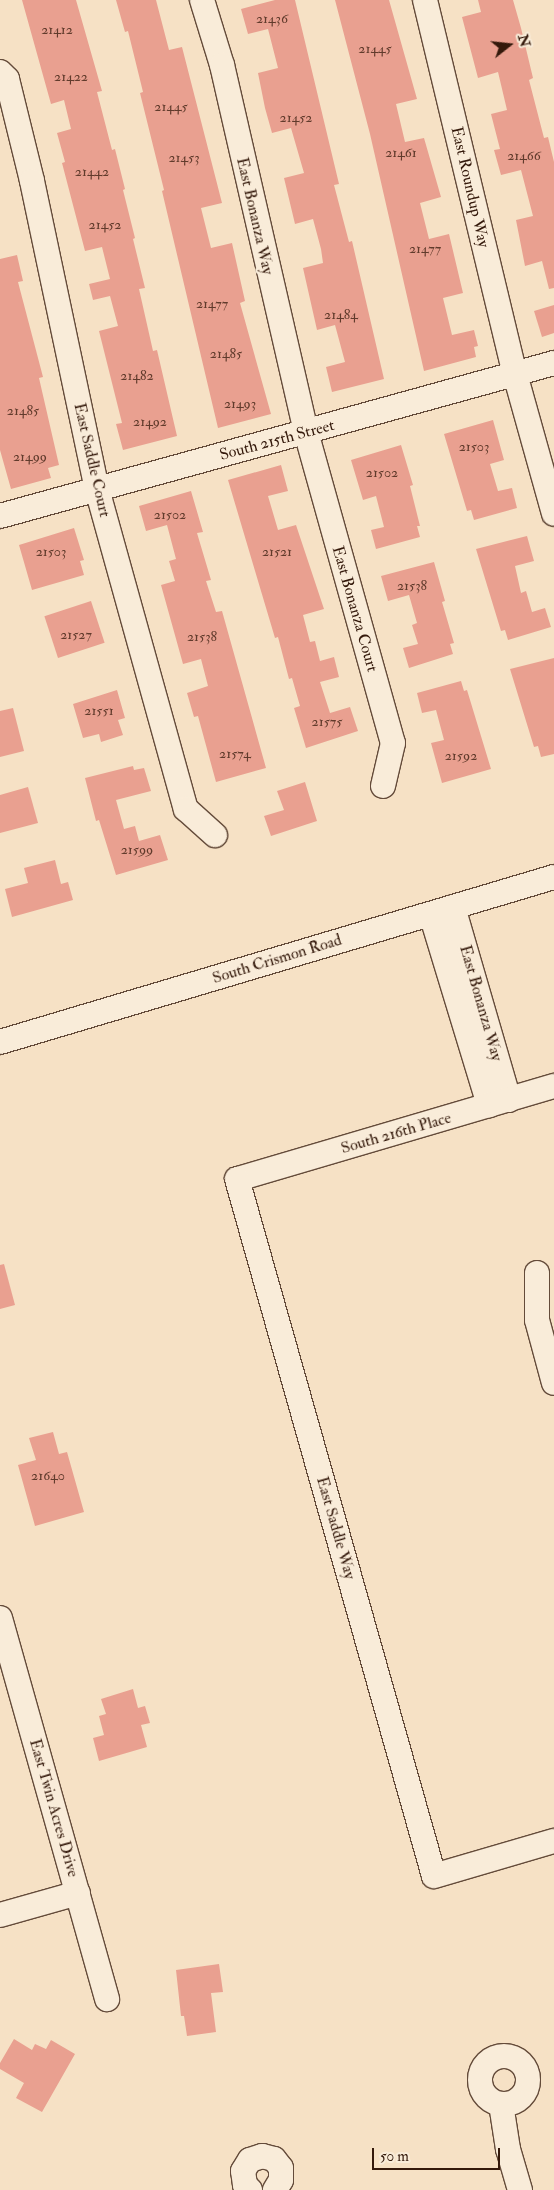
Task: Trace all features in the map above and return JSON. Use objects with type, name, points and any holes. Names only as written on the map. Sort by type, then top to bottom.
[{"type":"street","name":"East Bonanza Way","points":[[202,0],[222,65],[306,432]]},
{"type":"street","name":"East Roundup Way","points":[[425,0],[514,374],[554,514]]},
{"type":"street","name":"East Saddle Court","points":[[0,72],[7,79],[32,181],[97,489],[186,809],[216,836]]},
{"type":"street","name":"South 215th Street","points":[[0,516],[554,363]]},
{"type":"street","name":"East Bonanza Court","points":[[306,432],[393,743],[383,786]]},
{"type":"street","name":"South Crismon Road","points":[[0,1042],[554,877]]},
{"type":"street","name":"East Bonanza Way","points":[[442,910],[499,1102]]},
{"type":"street","name":"South 216th Place","points":[[238,1179],[554,1086]]},
{"type":"street","name":"East Saddle Way","points":[[238,1179],[434,1876],[554,1841]]},
{"type":"street","points":[[537,1272],[537,1320],[554,1383]]},
{"type":"street","name":"East Twin Acres Drive","points":[[0,1618],[107,1999]]},
{"type":"street","points":[[0,1915],[78,1893]]},
{"type":"street","points":[[501,2104],[508,2149],[520,2190]]},
{"type":"street","points":[[250,2190],[245,2184],[243,2171],[250,2160],[262,2156],[274,2159],[281,2168],[282,2180],[275,2190]]},
{"type":"building","points":[[22,0],[76,0],[102,91],[97,92],[112,150],[115,149],[125,189],[123,190],[145,288],[139,289],[153,351],[157,350],[177,436],[123,450],[116,424],[122,423],[99,331],[118,326],[110,296],[93,300],[89,284],[110,279],[102,247],[85,251],[62,163],[65,162],[57,133],[71,129],[64,100],[51,104]]},
{"type":"building","points":[[116,0],[156,0],[169,50],[182,47],[222,203],[201,208],[211,248],[232,243],[245,301],[240,303],[271,414],[218,428],[140,93],[143,92],[128,31],[125,32]]},
{"type":"building","points":[[275,0],[295,0],[339,184],[334,185],[349,242],[352,241],[384,379],[332,392],[326,367],[345,362],[335,325],[317,330],[303,268],[323,263],[321,249],[313,219],[295,224],[284,178],[304,173],[291,128],[272,133],[265,108],[258,73],[278,68],[268,29],[248,34],[241,9]]},
{"type":"building","points":[[335,0],[389,0],[417,99],[396,104],[405,142],[424,138],[441,197],[420,203],[429,239],[449,234],[463,293],[443,298],[452,335],[474,330],[478,346],[474,347],[476,357],[424,371],[370,134]]},
{"type":"building","points":[[478,0],[513,0],[521,28],[533,78],[529,80],[544,138],[548,137],[554,162],[554,288],[549,289],[542,261],[525,266],[516,220],[533,216],[521,170],[501,175],[494,150],[500,149],[491,114],[507,110],[498,72],[478,78],[462,17],[481,12]]},
{"type":"building","points":[[17,255],[23,281],[18,282],[43,377],[39,378],[59,465],[48,468],[51,478],[11,489],[0,450],[0,259]]},
{"type":"building","points":[[554,305],[554,333],[542,337],[534,311]]},
{"type":"building","points":[[493,420],[504,460],[490,464],[498,491],[512,488],[517,508],[474,520],[471,510],[467,511],[444,434]]},
{"type":"building","points":[[401,445],[413,485],[410,486],[420,526],[417,526],[420,537],[376,549],[371,530],[384,527],[376,496],[363,500],[351,460]]},
{"type":"building","points":[[281,465],[288,491],[268,496],[278,530],[296,525],[324,609],[303,615],[310,642],[315,641],[320,661],[334,657],[339,677],[320,682],[330,713],[350,707],[358,731],[306,748],[294,708],[300,706],[292,678],[289,679],[278,637],[275,638],[228,480]]},
{"type":"building","points":[[191,491],[203,532],[197,533],[211,580],[206,581],[216,612],[222,611],[266,768],[216,782],[198,716],[194,717],[187,693],[208,686],[201,659],[183,664],[161,585],[175,581],[169,561],[176,559],[167,525],[146,531],[139,506]]},
{"type":"building","points":[[74,528],[84,560],[80,561],[84,575],[32,590],[19,545]]},
{"type":"building","points":[[527,536],[534,561],[515,566],[521,593],[526,591],[532,612],[545,608],[551,627],[508,640],[505,630],[501,631],[476,549]]},
{"type":"building","points":[[434,562],[445,601],[442,602],[454,643],[450,644],[453,654],[409,668],[403,648],[418,644],[412,625],[417,623],[409,595],[388,601],[381,576]]},
{"type":"building","points":[[91,601],[105,643],[58,658],[44,616]]},
{"type":"building","points":[[554,658],[554,754],[541,757],[538,746],[534,747],[510,669]]},
{"type":"building","points":[[461,681],[464,691],[467,690],[491,769],[442,783],[431,743],[444,740],[436,710],[422,713],[417,693]]},
{"type":"building","points":[[117,690],[125,718],[118,720],[123,735],[101,742],[99,734],[83,738],[73,704]]},
{"type":"building","points":[[13,708],[24,751],[0,757],[0,711]]},
{"type":"building","points":[[133,766],[134,770],[144,768],[151,791],[116,800],[124,829],[135,826],[139,841],[160,835],[168,860],[116,875],[99,820],[96,821],[85,778]]},
{"type":"building","points":[[305,782],[317,821],[271,836],[264,816],[284,810],[277,791]]},
{"type":"building","points":[[28,787],[38,823],[0,833],[0,795]]},
{"type":"building","points":[[55,860],[61,884],[68,882],[73,900],[12,917],[5,889],[28,883],[24,868]]},
{"type":"building","points":[[4,1264],[15,1305],[0,1309],[0,1265]]},
{"type":"building","points":[[53,1432],[59,1454],[67,1452],[84,1512],[35,1526],[18,1465],[36,1460],[29,1438]]},
{"type":"building","points":[[133,1689],[138,1708],[145,1706],[150,1723],[141,1725],[147,1747],[99,1761],[93,1738],[104,1735],[99,1716],[106,1714],[101,1699]]},
{"type":"building","points":[[219,1964],[223,1992],[211,1993],[216,2032],[187,2036],[184,2016],[181,2016],[176,1970]]},
{"type":"building","points":[[14,2039],[32,2050],[35,2044],[46,2049],[51,2040],[75,2054],[42,2112],[16,2098],[24,2083],[0,2069],[0,2063]]}]
